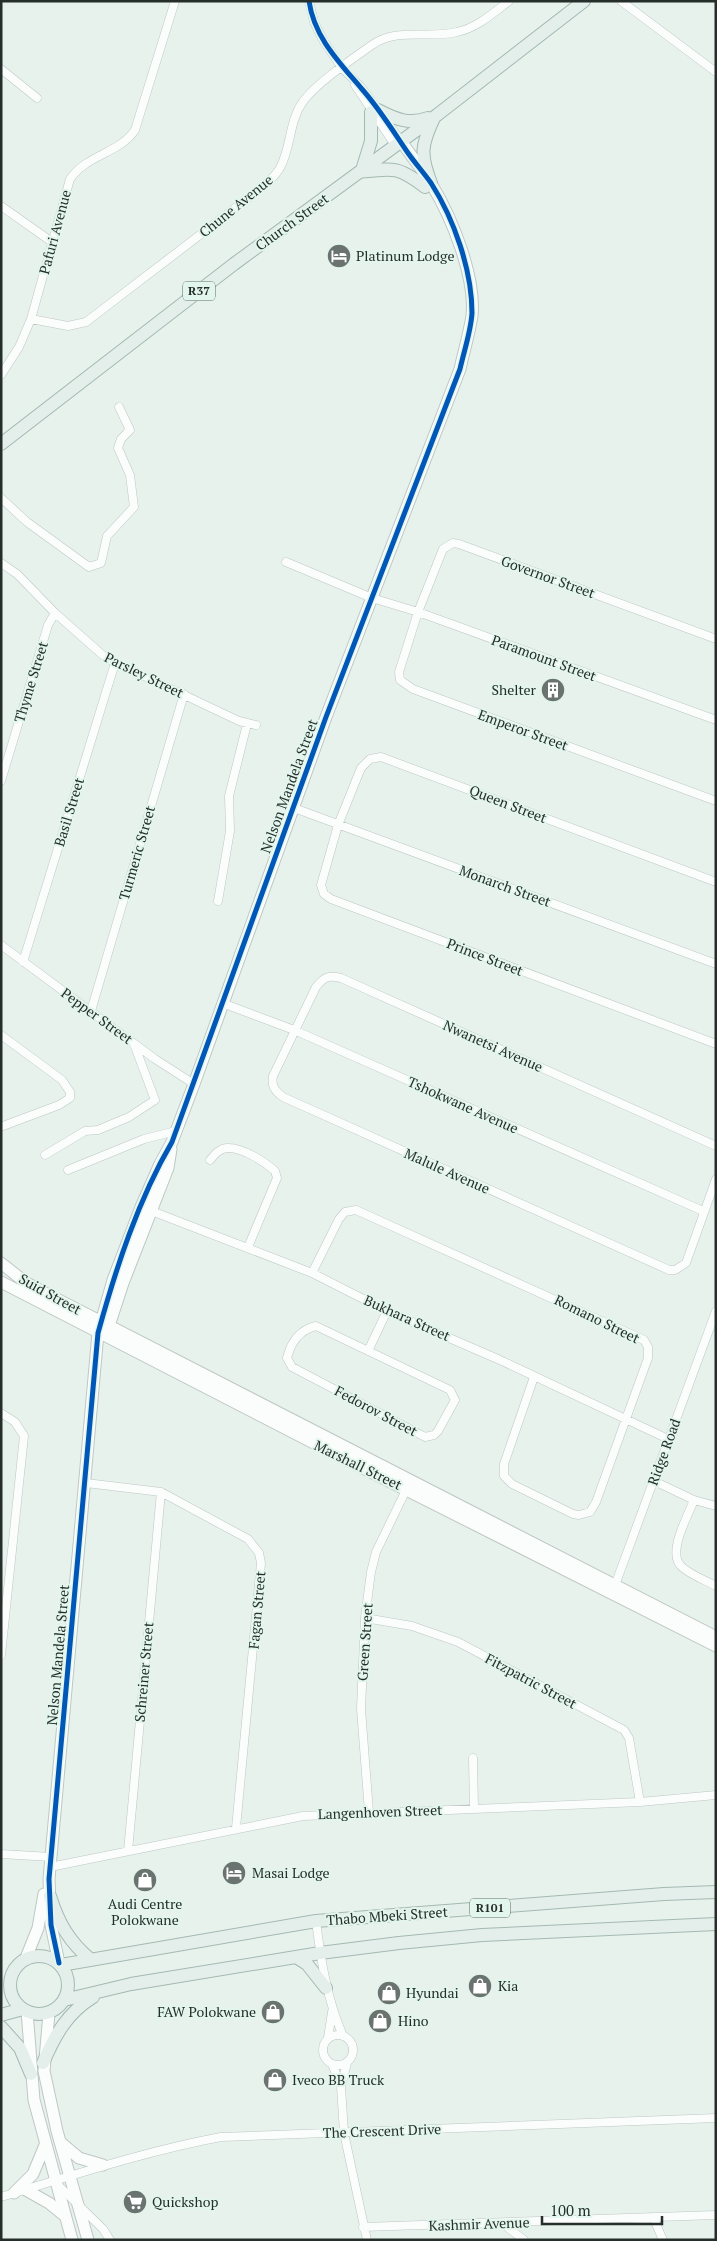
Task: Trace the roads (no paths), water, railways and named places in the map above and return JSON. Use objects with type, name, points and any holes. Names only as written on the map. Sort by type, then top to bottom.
[{"type":"main road","name":"Church Street","points":[[1,444],[234,264],[436,115],[584,1]]},
{"type":"main road","points":[[428,185],[403,171],[390,169],[361,171],[371,141],[375,111],[397,120],[410,122],[436,115]]},
{"type":"main road","points":[[428,185],[422,153],[427,133],[436,115]]},
{"type":"main road","name":"Thabo Mbeki Street","points":[[26,1958],[46,1957],[60,1964],[316,1921],[664,1894],[716,1892]]},
{"type":"main road","points":[[50,1896],[63,1929],[81,1952],[91,1960]]},
{"type":"main road","name":"Thabo Mbeki Street","points":[[49,2013],[64,2000],[131,1984],[320,1953],[482,1936],[716,1924]]},
{"type":"main road","points":[[296,1957],[307,1964],[326,1988]]},
{"type":"main road","points":[[25,2010],[12,1994],[10,1979],[7,1974],[26,1958]]},
{"type":"main road","points":[[60,1964],[68,1978],[64,2000]]},
{"type":"main road","points":[[43,2063],[65,2020],[83,2003],[101,1992]]},
{"type":"main road","points":[[1,2015],[25,2010],[42,2014],[49,2013]]},
{"type":"main road","points":[[1,2027],[20,2048],[31,2074]]},
{"type":"street","name":"Pafuri Avenue","points":[[1,375],[19,347],[31,319],[70,179],[73,174],[90,161],[125,141],[136,130],[175,1]]},
{"type":"street","points":[[309,1],[317,30],[342,68],[361,87],[375,111],[398,143]]},
{"type":"street","name":"Chune Avenue","points":[[31,319],[68,326],[86,322],[262,187],[281,166],[293,122],[302,103],[315,89],[374,43],[391,37],[410,34],[434,35],[457,32],[476,25],[509,1]]},
{"type":"street","points":[[621,1],[716,72]]},
{"type":"street","points":[[1,69],[36,98]]},
{"type":"street","name":"Nelson Mandela Street","points":[[60,1964],[51,1925],[50,1868],[98,1348],[160,1164],[174,1137],[194,1084],[326,717],[460,369],[468,338],[472,315],[471,297],[467,272],[453,228],[428,185],[398,143]]},
{"type":"street","points":[[1,206],[52,242]]},
{"type":"street","points":[[1,498],[27,522],[89,567],[101,563],[107,536],[134,507],[130,475],[118,448],[121,438],[130,430],[119,407]]},
{"type":"street","name":"Governor Street","points":[[418,612],[443,549],[453,544],[459,544],[716,639]]},
{"type":"street","name":"Paramount Street","points":[[286,562],[372,598],[418,612],[716,720]]},
{"type":"street","name":"Parsley Street","points":[[1,563],[17,574],[99,652],[115,663],[247,724],[256,725]]},
{"type":"street","name":"Thyme Street","points":[[1,781],[48,625],[55,612]]},
{"type":"street","name":"Emperor Street","points":[[418,612],[399,672],[400,680],[405,685],[716,801]]},
{"type":"street","name":"Basil Street","points":[[23,962],[115,663]]},
{"type":"street","name":"Turmeric Street","points":[[90,1011],[184,694]]},
{"type":"street","points":[[218,901],[230,831],[229,796],[247,724]]},
{"type":"street","name":"Queen Street","points":[[338,825],[360,768],[370,759],[382,757],[716,882]]},
{"type":"street","name":"Monarch Street","points":[[294,808],[716,964]]},
{"type":"street","name":"Prince Street","points":[[338,825],[321,885],[324,894],[331,899],[716,1044]]},
{"type":"street","name":"Pepper Street","points":[[1,945],[134,1044],[173,1072],[194,1084]]},
{"type":"street","name":"Nwanetsi Avenue","points":[[294,1030],[316,987],[326,976],[335,976],[716,1146]]},
{"type":"street","name":"Tshokwane Avenue","points":[[222,1003],[294,1030],[703,1211]]},
{"type":"street","name":"Malule Avenue","points":[[294,1030],[273,1076],[272,1084],[276,1092],[283,1097],[661,1267],[675,1270],[682,1268],[688,1259],[703,1211]]},
{"type":"street","points":[[1,1035],[62,1080],[70,1092],[70,1098],[60,1105],[3,1126]]},
{"type":"street","points":[[44,1154],[86,1131],[98,1130],[130,1116],[155,1100],[134,1044]]},
{"type":"street","points":[[68,1170],[144,1139],[174,1137]]},
{"type":"street","points":[[210,1160],[216,1153],[229,1148],[241,1151],[275,1171],[277,1178],[248,1248]]},
{"type":"street","points":[[703,1211],[716,1178]]},
{"type":"street","name":"Bukhara Street","points":[[146,1209],[312,1273],[387,1311],[500,1360],[668,1439]]},
{"type":"street","name":"Romano Street","points":[[312,1273],[339,1219],[346,1212],[356,1210],[644,1340],[649,1352],[594,1509],[584,1514],[573,1514],[512,1484],[504,1476],[504,1464],[534,1377]]},
{"type":"street","name":"Suid Street","points":[[1,1263],[25,1282],[105,1323]]},
{"type":"street","name":"Marshall Street","points":[[1,1282],[102,1335],[716,1637]]},
{"type":"street","name":"Ridge Road","points":[[614,1588],[716,1310]]},
{"type":"street","points":[[368,1351],[387,1311]]},
{"type":"street","name":"Marshall Street","points":[[105,1323],[408,1485]]},
{"type":"street","name":"Fedorov Street","points":[[316,1326],[368,1351],[444,1386],[453,1394],[455,1400],[434,1435],[425,1437],[292,1367],[288,1358],[300,1333],[316,1326]]},
{"type":"street","points":[[1,1413],[15,1422],[24,1436],[1,1655]]},
{"type":"street","points":[[654,1481],[694,1500],[716,1506]]},
{"type":"street","name":"Fagan Street","points":[[86,1483],[161,1492],[248,1539],[259,1553],[261,1563],[236,1828]]},
{"type":"street","name":"Green Street","points":[[369,1812],[361,1709],[365,1618],[371,1572],[376,1552],[408,1485]]},
{"type":"street","name":"Schreiner Street","points":[[128,1852],[161,1492]]},
{"type":"street","points":[[694,1500],[676,1545],[676,1558],[680,1566],[688,1572],[716,1586]]},
{"type":"street","name":"Marshall Street","points":[[614,1588],[716,1646]]},
{"type":"street","name":"Fitzpatric Street","points":[[365,1618],[412,1626],[458,1642],[624,1730],[631,1746],[640,1802]]},
{"type":"street","points":[[473,1758],[474,1808]]},
{"type":"street","name":"Langenhoven Street","points":[[1,1854],[50,1868],[236,1828],[303,1816],[640,1802],[716,1795]]},
{"type":"street","name":"Nelson Mandela Street","points":[[26,1958],[38,1928],[50,1868]]},
{"type":"street","points":[[316,1921],[326,1988],[332,2010],[343,2036]]},
{"type":"street","points":[[25,2010],[34,2100],[72,2240]]},
{"type":"street","points":[[332,2010],[328,2038],[322,2052],[324,2058],[332,2064],[340,2066],[347,2063]]},
{"type":"street","points":[[49,2013],[43,2063],[48,2097],[88,2240]]},
{"type":"street","points":[[328,2038],[336,2035],[343,2036],[349,2040],[353,2047],[352,2056],[347,2063],[341,2086],[344,2133],[367,2240]]},
{"type":"street","points":[[332,2064],[341,2086]]},
{"type":"street","name":"The Crescent Drive","points":[[1,2197],[70,2178],[103,2165],[177,2145],[221,2137],[716,2118]]},
{"type":"street","points":[[60,2142],[79,2158],[103,2165]]},
{"type":"street","points":[[14,2193],[33,2174],[45,2145]]},
{"type":"street","points":[[55,2182],[78,2204],[110,2240]]},
{"type":"street","points":[[26,2190],[50,2202],[66,2218]]},
{"type":"street","name":"Kashmir Avenue","points":[[363,2227],[716,2215]]},
{"type":"street","points":[[653,2217],[663,2240]]},
{"type":"street","points":[[502,2223],[524,2240]]},
{"type":"place","name":"Platinum Lodge","points":[[339,256]]},
{"type":"place","name":"Shelter","points":[[553,690]]},
{"type":"place","name":"Masai Lodge","points":[[234,1873]]},
{"type":"place","name":"Audi Centre Polokwane","points":[[145,1880]]},
{"type":"place","name":"Kia","points":[[480,1986]]},
{"type":"place","name":"Hyundai","points":[[389,1993]]},
{"type":"place","name":"FAW Polokwane","points":[[273,2012]]},
{"type":"place","name":"Hino","points":[[380,2021]]},
{"type":"place","name":"Iveco BB Truck","points":[[275,2080]]},
{"type":"place","name":"Quickshop","points":[[135,2202]]}]
